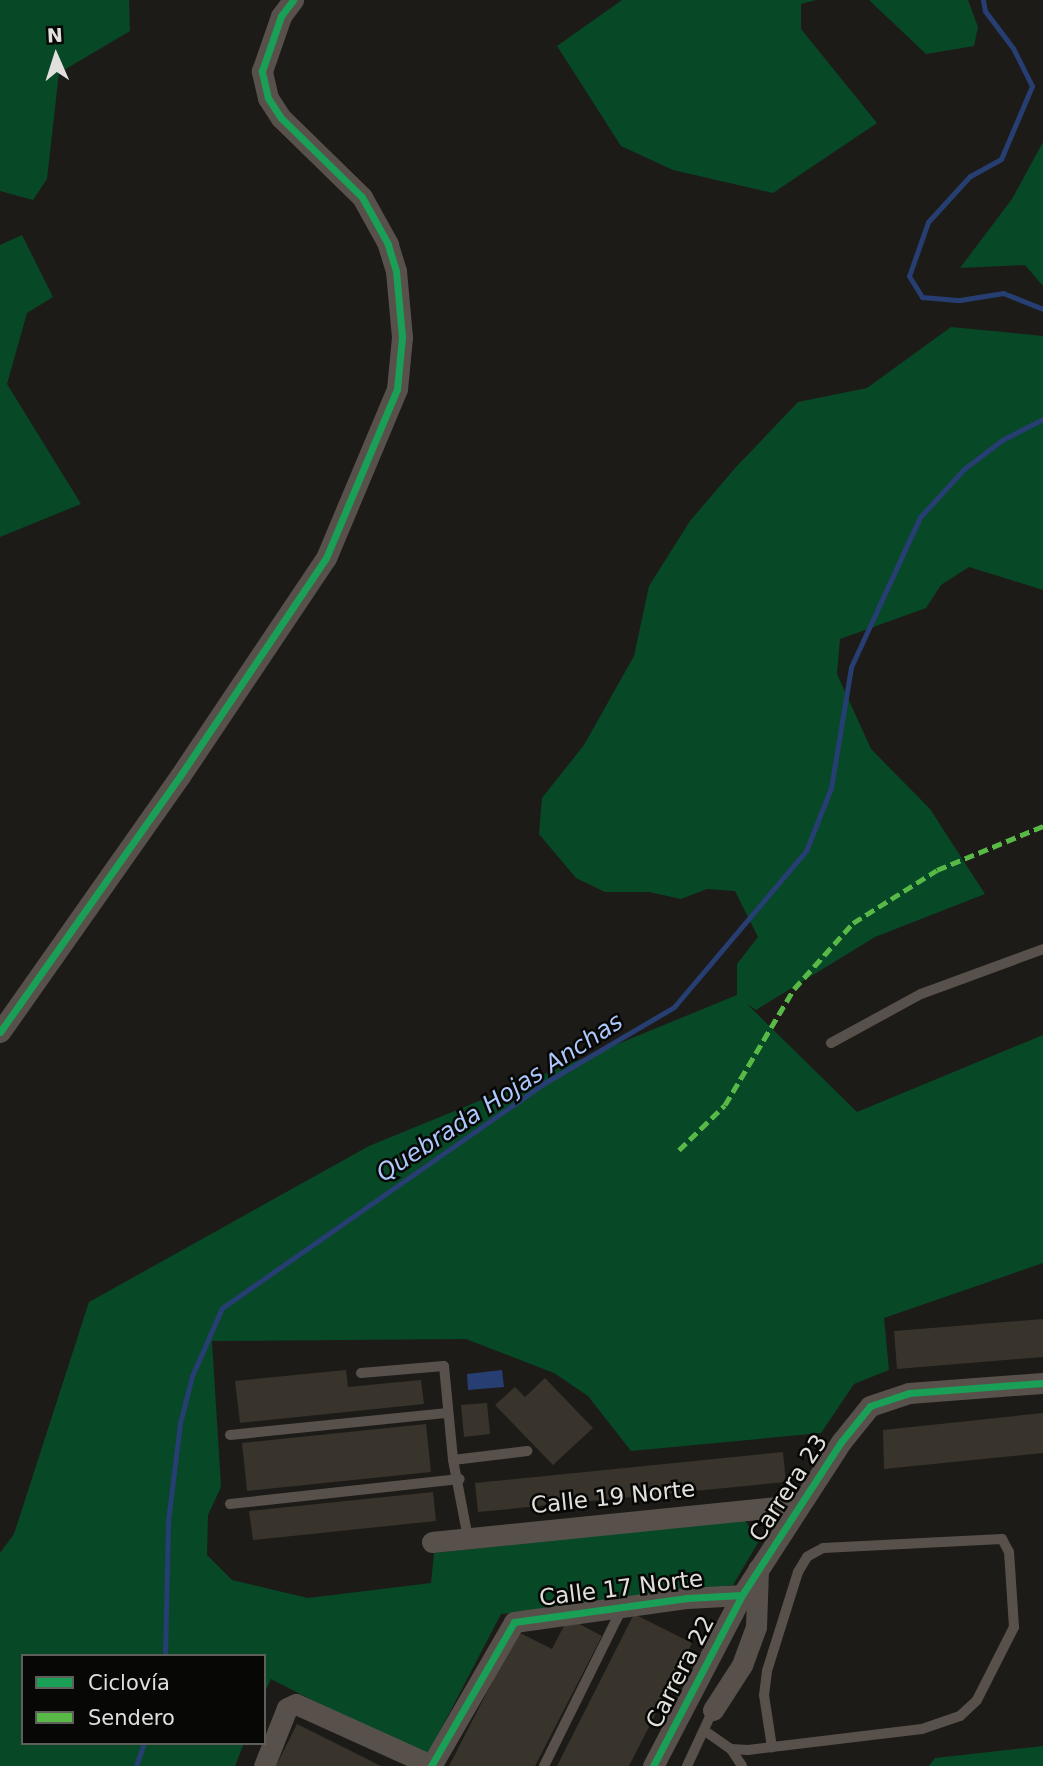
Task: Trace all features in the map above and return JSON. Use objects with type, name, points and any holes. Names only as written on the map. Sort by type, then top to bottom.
[{"type":"street","points":[[0,1032],[180,776],[326,558],[397,389],[402,337],[396,271],[388,244],[362,197],[281,118],[268,98],[262,71],[281,16],[293,0]]},
{"type":"street","name":"Carrera 23","points":[[742,1595],[799,1504],[870,1406],[908,1393],[1043,1383]]},
{"type":"street","name":"Calle 19 Norte","points":[[432,1542],[799,1504]]},
{"type":"street","points":[[713,1710],[742,1665],[756,1628],[758,1569]]},
{"type":"street","name":"Calle 17 Norte","points":[[431,1766],[507,1628],[523,1619],[742,1595]]},
{"type":"street","name":"Carrera 22","points":[[653,1766],[742,1595]]},
{"type":"street","points":[[264,1766],[287,1708],[296,1704],[431,1766]]},
{"type":"lane","points":[[831,1043],[921,994],[1043,949]]},
{"type":"lane","points":[[361,1373],[444,1366],[453,1460],[460,1479],[468,1538]]},
{"type":"lane","points":[[230,1435],[448,1413]]},
{"type":"lane","points":[[453,1460],[527,1451]]},
{"type":"lane","points":[[230,1504],[460,1479]]},
{"type":"lane","points":[[731,1749],[772,1747],[922,1730],[961,1716],[977,1700],[1014,1627],[1009,1552],[1002,1539],[822,1548],[807,1557],[798,1572],[767,1671],[764,1695],[772,1747]]},
{"type":"lane","points":[[544,1766],[622,1608]]},
{"type":"lane","points":[[687,1766],[713,1710]]},
{"type":"lane","points":[[705,1731],[731,1749],[742,1766]]},
{"type":"green space","points":[[0,0],[129,0],[130,31],[59,73],[47,179],[33,200],[0,191]]},
{"type":"green space","points":[[622,0],[816,0],[801,4],[801,29],[877,123],[773,193],[673,170],[621,146],[557,46]]},
{"type":"green space","points":[[869,0],[968,0],[978,27],[974,46],[926,54]]},
{"type":"green space","points":[[1043,142],[1043,286],[1025,265],[960,268],[1012,199]]},
{"type":"green space","points":[[22,235],[53,297],[27,313],[7,384],[81,504],[0,537],[0,245]]},
{"type":"green space","points":[[951,327],[1043,336],[1043,590],[969,567],[941,585],[926,608],[840,639],[837,674],[871,749],[930,809],[985,894],[875,937],[756,1010],[747,1004],[857,1112],[1043,1035],[1043,1263],[884,1318],[889,1370],[854,1384],[821,1433],[631,1451],[588,1396],[554,1373],[466,1339],[212,1341],[221,1487],[208,1515],[207,1555],[232,1580],[308,1598],[431,1583],[434,1553],[744,1519],[759,1541],[733,1585],[501,1614],[428,1754],[419,1755],[271,1679],[266,1690],[266,1654],[21,1654],[21,1745],[243,1745],[235,1766],[0,1766],[0,1553],[14,1534],[89,1302],[369,1146],[737,995],[737,964],[758,937],[735,891],[707,889],[681,899],[649,892],[605,892],[576,878],[539,834],[542,798],[584,745],[634,656],[649,586],[690,521],[736,467],[798,402],[867,388]]},
{"type":"green space","points":[[1043,1746],[1043,1766],[929,1766],[935,1758]]},
{"type":"water","points":[[502,1370],[504,1387],[468,1390],[467,1374]]},
{"type":"building","points":[[1043,1319],[1043,1357],[897,1369],[894,1331]]},
{"type":"building","points":[[346,1370],[348,1387],[421,1380],[424,1404],[240,1423],[235,1381]]},
{"type":"building","points":[[545,1378],[593,1428],[553,1465],[495,1405],[515,1387],[525,1397]]},
{"type":"building","points":[[487,1403],[490,1434],[464,1437],[461,1405]]},
{"type":"building","points":[[1043,1413],[1043,1453],[884,1469],[883,1430]]},
{"type":"building","points":[[426,1424],[431,1472],[247,1491],[242,1443]]},
{"type":"building","points":[[783,1452],[786,1482],[478,1512],[475,1483]]},
{"type":"building","points":[[433,1492],[436,1521],[253,1540],[249,1511]]},
{"type":"building","points":[[634,1614],[692,1643],[629,1766],[557,1766]]},
{"type":"building","points":[[568,1618],[602,1636],[535,1766],[449,1766],[518,1632],[552,1649]]},
{"type":"building","points":[[297,1724],[381,1766],[276,1766]]},
{"type":"waterway","name":"Quebrada Hojas Anchas","points":[[983,0],[985,11],[1013,48],[1032,86],[1001,159],[970,176],[928,222],[909,276],[922,297],[960,300],[1003,293],[1043,309]]},
{"type":"waterway","name":"Quebrada Hojas Anchas","points":[[165,1654],[168,1521],[180,1423],[192,1376],[222,1308],[548,1081],[674,1007],[806,851],[831,788],[851,667],[920,517],[964,469],[1002,440],[1043,419]]},
{"type":"waterway","name":"Quebrada Hojas Anchas","points":[[136,1766],[143,1745]]},
{"type":"marked path","points":[[679,1150],[725,1105],[794,989],[853,923],[937,870],[1043,826]]},
{"type":"cycle path","points":[[0,1032],[180,776],[326,558],[397,389],[402,337],[396,271],[388,244],[362,197],[281,118],[268,98],[262,71],[281,16],[293,0]]},
{"type":"cycle path","points":[[653,1766],[742,1595],[841,1442],[870,1406],[909,1393],[1043,1383]]},
{"type":"cycle path","points":[[431,1766],[514,1622],[687,1598],[742,1595]]}]
